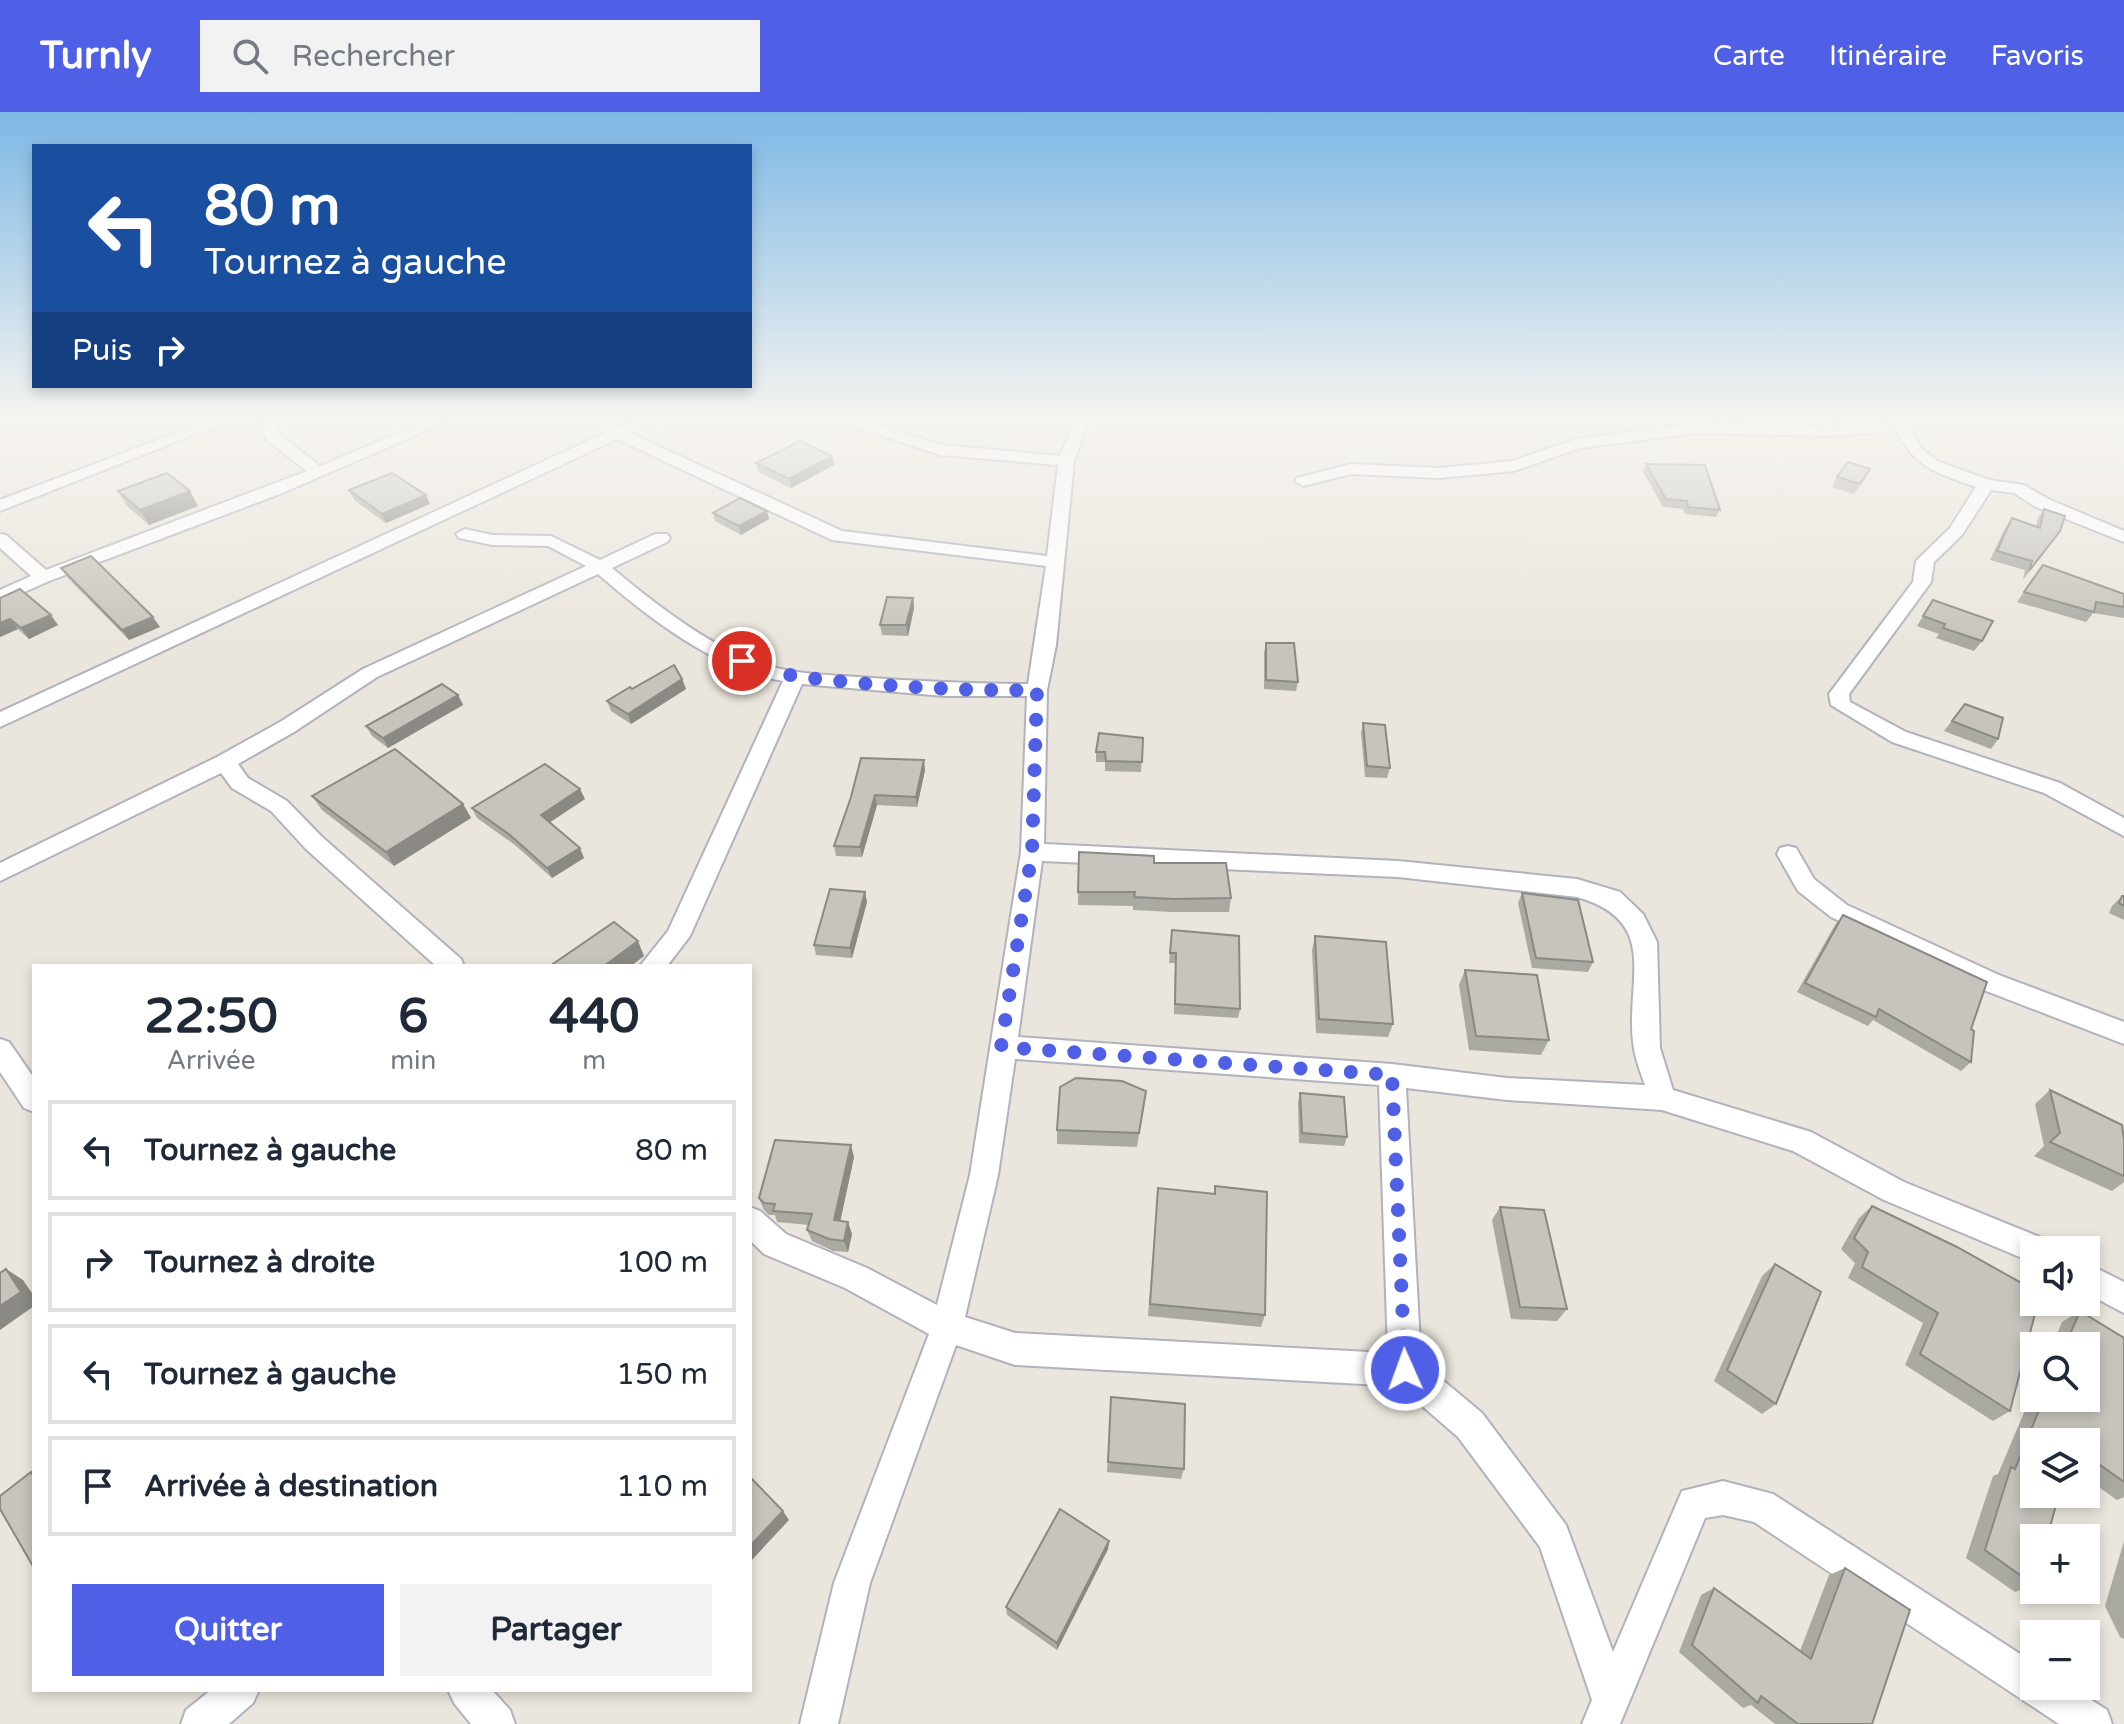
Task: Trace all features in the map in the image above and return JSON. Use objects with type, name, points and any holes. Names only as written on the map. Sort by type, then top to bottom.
[{"type":"street","points":[[0,506],[36,492]]},
{"type":"street","points":[[0,597],[43,577],[271,492]]},
{"type":"street","points":[[0,720],[490,492]]},
{"type":"street","points":[[744,492],[838,536],[1055,562]]},
{"type":"street","points":[[819,1724],[852,1583],[947,1327],[984,1175],[1032,852],[1037,690],[1063,492]]},
{"type":"street","points":[[1981,492],[1956,531],[1925,561],[1922,582],[1839,694],[1841,705],[1899,737],[2052,788],[2124,828]]},
{"type":"street","points":[[2025,492],[2042,503],[2124,537]]},
{"type":"street","points":[[465,534],[492,540],[545,540],[599,566],[638,599],[718,651],[766,672],[944,690],[1037,690]]},
{"type":"street","points":[[0,873],[225,762],[287,727],[370,673],[661,538]]},
{"type":"street","points":[[0,539],[43,577]]},
{"type":"street","points":[[654,964],[678,936],[795,677]]},
{"type":"street","points":[[225,762],[240,783],[279,806],[314,843],[450,964]]},
{"type":"street","points":[[1032,852],[1398,869],[1577,888],[1612,898],[1635,920],[1645,942],[1647,1048],[1662,1098]]},
{"type":"street","points":[[1788,854],[1806,885],[1839,911],[1990,982],[2124,1033]]},
{"type":"street","points":[[1001,1047],[1392,1075],[1507,1089],[1662,1098],[1801,1141],[1894,1191],[2020,1243]]},
{"type":"street","points":[[0,1050],[32,1097]]},
{"type":"street","points":[[1392,1075],[1405,1370]]},
{"type":"street","points":[[752,1223],[775,1244],[856,1278],[947,1327],[1015,1349],[1405,1370],[1470,1425],[1554,1537],[1606,1712]]},
{"type":"street","points":[[2100,1282],[2122,1291]]},
{"type":"street","points":[[1606,1712],[1694,1503],[1723,1498],[1761,1506],[2020,1677]]},
{"type":"street","points":[[200,1724],[238,1692]]},
{"type":"street","points":[[469,1692],[496,1724]]},
{"type":"street","points":[[2056,1700],[2093,1724]]},
{"type":"building","points":[[119,492],[187,492],[140,510]]},
{"type":"building","points":[[352,492],[422,492],[426,495],[382,514]]},
{"type":"building","points":[[1662,492],[1714,492],[1720,510],[1688,507],[1687,501],[1666,499]]},
{"type":"building","points":[[740,498],[767,511],[739,526],[713,513]]},
{"type":"building","points":[[2044,509],[2065,516],[2060,531],[2029,571],[2032,561],[1997,551],[2012,518],[2040,528]]},
{"type":"building","points":[[91,556],[153,617],[122,630],[61,568]]},
{"type":"building","points":[[2043,565],[2124,594],[2124,607],[2096,602],[2094,612],[2024,592]]},
{"type":"building","points":[[20,589],[51,615],[21,628],[10,619],[0,623],[0,598]]},
{"type":"building","points":[[887,597],[913,598],[906,625],[880,625]]},
{"type":"building","points":[[1933,600],[1993,621],[1982,641],[1943,628],[1945,624],[1923,616]]},
{"type":"building","points":[[1266,643],[1294,643],[1298,682],[1266,680]]},
{"type":"building","points":[[674,665],[682,679],[628,714],[607,701],[630,687],[632,689]]},
{"type":"building","points":[[442,684],[458,695],[383,738],[366,726]]},
{"type":"building","points":[[1965,704],[2003,718],[1998,739],[1952,721]]},
{"type":"building","points":[[1363,723],[1385,725],[1390,768],[1367,766]]},
{"type":"building","points":[[1099,733],[1143,738],[1142,762],[1106,761],[1105,752],[1096,752]]},
{"type":"building","points":[[395,749],[463,804],[386,852],[312,796]]},
{"type":"building","points":[[861,758],[924,760],[916,797],[875,795],[860,847],[834,846],[851,797]]},
{"type":"building","points":[[545,764],[580,789],[541,815],[580,848],[547,868],[510,835],[472,808]]},
{"type":"building","points":[[1079,852],[1154,856],[1154,863],[1226,863],[1231,898],[1174,899],[1134,897],[1135,892],[1078,892]]},
{"type":"building","points":[[830,889],[865,892],[850,948],[814,945]]},
{"type":"building","points":[[1522,893],[1578,900],[1593,962],[1536,958]]},
{"type":"building","points":[[1843,915],[1987,982],[1971,1029],[1974,1031],[1971,1062],[1879,1009],[1876,1017],[1805,983]]},
{"type":"building","points":[[614,922],[638,941],[607,964],[553,964]]},
{"type":"building","points":[[1172,930],[1239,936],[1240,1009],[1175,1004],[1176,953],[1170,953]]},
{"type":"building","points":[[1315,936],[1386,942],[1393,1024],[1319,1019]]},
{"type":"building","points":[[1465,970],[1537,975],[1549,1040],[1476,1036]]},
{"type":"building","points":[[1076,1078],[1122,1081],[1146,1091],[1139,1133],[1057,1130],[1060,1087]]},
{"type":"building","points":[[2050,1090],[2122,1125],[2124,1176],[2050,1142],[2060,1133]]},
{"type":"building","points":[[1300,1093],[1344,1097],[1347,1137],[1302,1133]]},
{"type":"building","points":[[775,1140],[851,1145],[834,1220],[848,1222],[844,1241],[807,1230],[812,1214],[773,1211],[775,1204],[764,1203],[759,1198]]},
{"type":"building","points":[[1215,1186],[1267,1192],[1265,1315],[1150,1304],[1158,1188],[1215,1194]]},
{"type":"building","points":[[1872,1206],[1957,1247],[2020,1282],[2020,1316],[2034,1316],[2030,1332],[2020,1332],[2020,1372],[2010,1411],[1920,1354],[1938,1313],[1862,1267],[1868,1252],[1854,1238]]},
{"type":"building","points":[[1500,1207],[1544,1210],[1567,1309],[1520,1307]]},
{"type":"building","points":[[1775,1264],[1821,1292],[1776,1404],[1727,1370]]},
{"type":"building","points":[[6,1269],[21,1292],[0,1306],[0,1273]]},
{"type":"building","points":[[2078,1316],[2088,1316],[2124,1338],[2124,1482],[2100,1465],[2100,1428],[2032,1428],[2038,1412],[2100,1412],[2100,1332],[2071,1332]]},
{"type":"building","points":[[1111,1397],[1185,1404],[1184,1469],[1108,1462]]},
{"type":"building","points":[[2020,1457],[2020,1508],[2055,1508],[2051,1524],[2020,1524],[2020,1575],[1985,1550],[2011,1467],[2015,1469]]},
{"type":"building","points":[[31,1472],[32,1565],[0,1509],[0,1496]]},
{"type":"building","points":[[752,1479],[783,1511],[752,1544]]},
{"type":"building","points":[[1060,1509],[1109,1541],[1057,1643],[1006,1607]]},
{"type":"building","points":[[1845,1568],[1910,1610],[1872,1724],[1798,1724],[1761,1696],[1758,1703],[1692,1645],[1714,1588],[1811,1659]]},
{"type":"route","points":[[742,661],[766,672],[808,679],[944,690],[1037,690],[1032,852],[1001,1047],[1392,1075],[1405,1370]]}]
